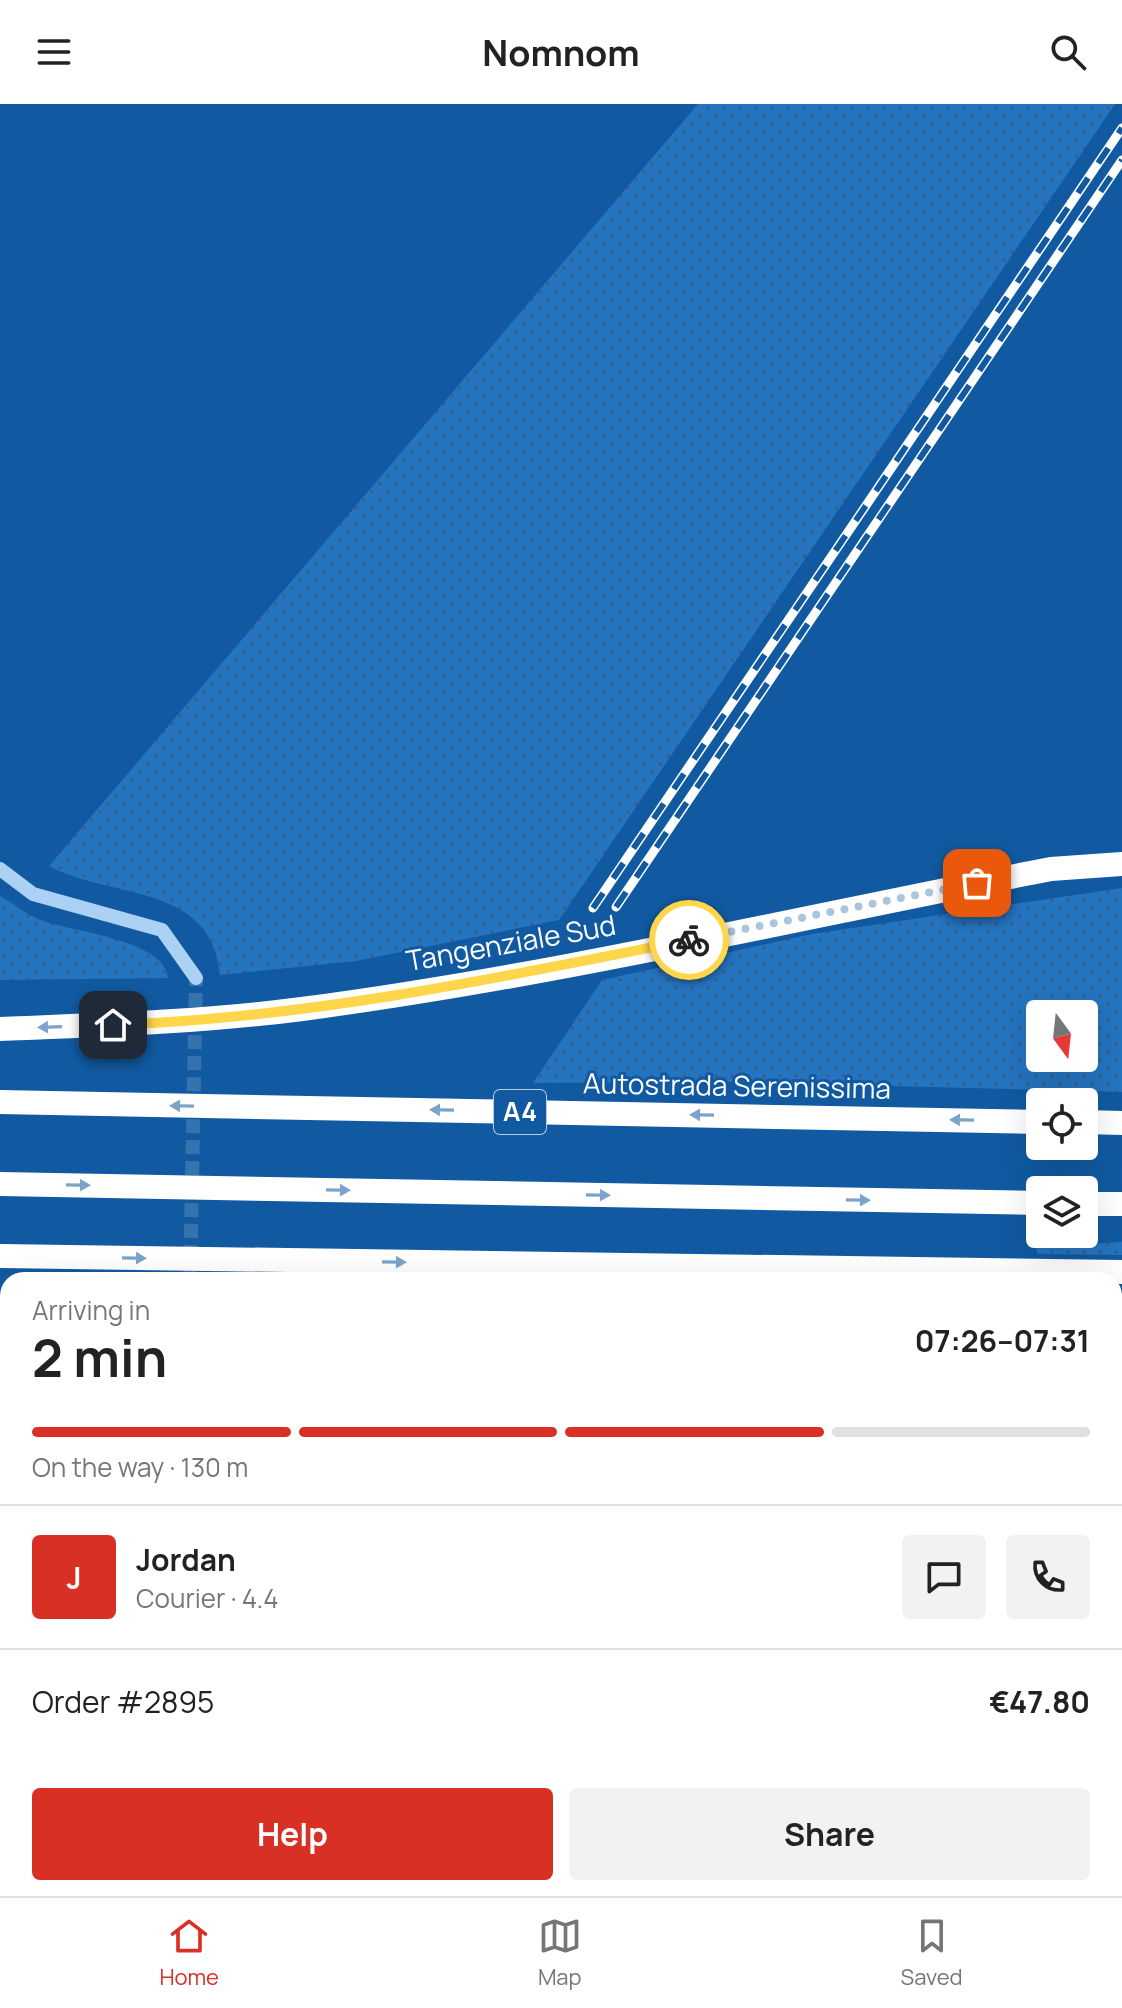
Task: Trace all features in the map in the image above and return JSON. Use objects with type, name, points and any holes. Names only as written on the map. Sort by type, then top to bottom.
[{"type":"highway","points":[[1051,869],[1122,847]]},
{"type":"highway","name":"Tangenziale Sud","points":[[0,1029],[141,1024],[284,1010],[441,988],[1051,869],[1122,864]]},
{"type":"highway","name":"Autostrada Serenissima","points":[[0,1102],[1026,1122]]},
{"type":"highway","points":[[1098,1122],[1122,1123]]},
{"type":"highway","points":[[0,1184],[1026,1203]]},
{"type":"highway","points":[[1098,1204],[1122,1204]]},
{"type":"highway","points":[[0,1256],[1122,1272]]},
{"type":"highway","points":[[777,1268],[817,1272]]},
{"type":"street","points":[[0,869],[33,894],[162,930],[196,978]]},
{"type":"shaded area","points":[[698,104],[1115,104],[559,920],[356,961],[220,975],[213,945],[198,923],[178,908],[49,866]]},
{"type":"shaded area","points":[[1122,888],[1122,1092],[1098,1091],[1098,1088],[1026,1090],[729,1082],[533,1083],[602,980],[812,934]]},
{"type":"shaded area","points":[[0,896],[43,921],[135,946],[163,965],[168,978],[0,980]]},
{"type":"shaded area","points":[[1122,1242],[1122,1255],[1037,1254],[1036,1248],[1098,1248],[1098,1243]]},
{"type":"tunnel","points":[[190,1272],[196,978]]},
{"type":"railway","points":[[593,908],[1122,128]]},
{"type":"railway","points":[[616,907],[1122,160]]},
{"type":"way so far","points":[[689,940],[977,883]]},
{"type":"route","points":[[113,1025],[300,1009],[457,985],[689,940]]}]
